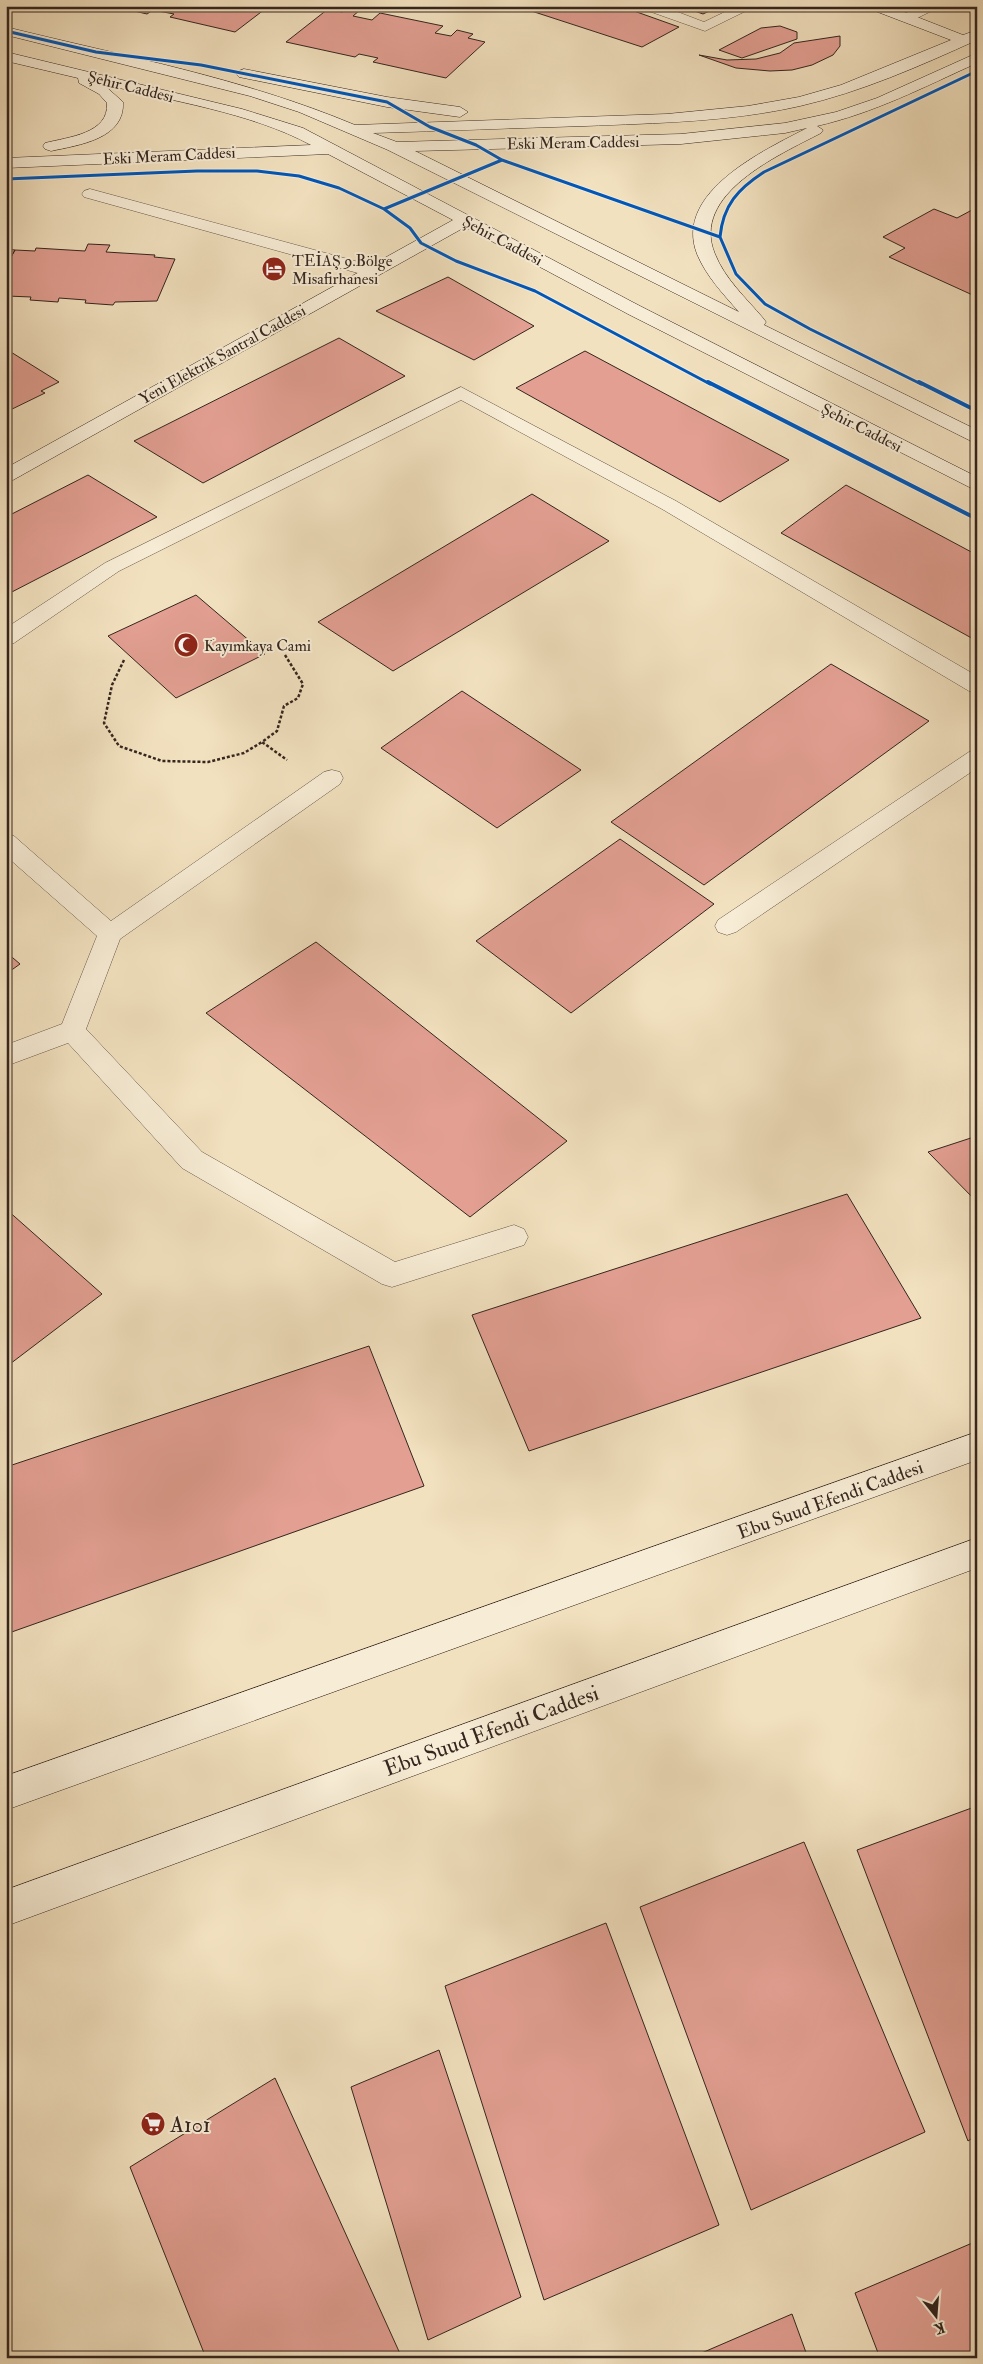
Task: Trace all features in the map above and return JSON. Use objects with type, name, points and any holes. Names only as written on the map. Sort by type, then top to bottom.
[{"type":"street","points":[[648,6],[705,27],[749,6]]},
{"type":"street","points":[[875,6],[906,18],[970,37]]},
{"type":"street","points":[[906,18],[935,6]]},
{"type":"street","name":"Şehir Caddesi","points":[[6,31],[255,93],[304,109],[351,128],[394,147],[977,438]]},
{"type":"street","name":"Eski Meram Caddesi","points":[[248,134],[351,128],[645,119],[750,110],[799,101],[877,78],[970,37]]},
{"type":"street","points":[[96,52],[201,65],[422,108],[528,117],[645,119]]},
{"type":"street","name":"Şehir Caddesi","points":[[6,56],[236,112],[297,131],[333,148],[634,310],[977,485]]},
{"type":"street","name":"Eski Meram Caddesi","points":[[6,163],[333,148],[681,139],[785,128],[840,116],[882,101],[977,57]]},
{"type":"street","points":[[51,146],[91,136],[104,127],[115,115],[116,102],[104,91],[58,68]]},
{"type":"street","points":[[765,331],[715,270],[705,250],[701,232],[706,216],[716,196],[729,180],[747,167],[840,116]]},
{"type":"street","name":"Eski Meram Caddesi","points":[[6,149],[110,142]]},
{"type":"street","points":[[90,194],[371,271]]},
{"type":"street","name":"Yeni Elektrik Santral Caddesi","points":[[6,476],[371,271],[466,220]]},
{"type":"street","points":[[6,638],[112,567],[461,392],[669,506],[977,686]]},
{"type":"street","points":[[727,926],[977,757]]},
{"type":"street","points":[[6,1056],[72,1031],[110,934],[327,782]]},
{"type":"street","points":[[6,842],[110,934]]},
{"type":"street","points":[[72,1031],[192,1160],[392,1275],[514,1237]]},
{"type":"street","name":"Ebu Suud Efendi Caddesi","points":[[6,1794],[977,1446]]},
{"type":"street","name":"Ebu Suud Efendi Caddesi","points":[[6,1908],[977,1552]]},
{"type":"path","points":[[124,660],[112,685],[104,723],[118,746],[162,761],[208,762],[244,753],[277,731],[284,706],[298,698],[303,684],[285,655]]},
{"type":"path","points":[[262,742],[327,782]]},
{"type":"building","points":[[113,6],[269,6],[235,32],[170,17],[174,14],[153,10],[147,14]]},
{"type":"building","points":[[516,6],[620,6],[679,27],[642,47]]},
{"type":"building","points":[[681,6],[720,6],[703,14]]},
{"type":"building","points":[[348,8],[360,10],[353,16],[372,20],[380,13],[443,26],[435,33],[451,36],[457,30],[473,34],[468,38],[485,42],[446,78],[373,62],[378,58],[359,54],[355,57],[286,42],[328,9],[342,12]]},
{"type":"building","points":[[780,26],[797,32],[797,39],[742,58],[719,50],[761,28]]},
{"type":"building","points":[[840,36],[840,46],[833,55],[812,65],[792,70],[770,71],[736,68],[699,55],[727,60],[756,59],[780,53],[794,43]]},
{"type":"building","points":[[934,209],[957,218],[972,210],[977,211],[977,297],[889,257],[905,248],[883,237]]},
{"type":"building","points":[[88,244],[110,245],[106,252],[155,255],[154,257],[175,259],[157,301],[115,302],[113,305],[85,303],[86,300],[59,298],[58,302],[30,300],[31,297],[7,296],[6,298],[6,266],[15,250],[35,251],[36,248],[85,251]]},
{"type":"building","points":[[6,249],[15,250],[6,266]]},
{"type":"building","points":[[448,277],[534,326],[474,360],[376,311]]},
{"type":"building","points":[[339,338],[405,376],[203,483],[134,441]]},
{"type":"building","points":[[6,349],[59,382],[41,391],[45,393],[6,412]]},
{"type":"building","points":[[585,351],[789,460],[720,502],[516,388]]},
{"type":"building","points":[[88,475],[157,517],[6,595],[6,517]]},
{"type":"building","points":[[846,485],[977,555],[977,641],[781,533]]},
{"type":"building","points":[[532,494],[609,541],[393,671],[318,622]]},
{"type":"building","name":"Kayımkaya Cami","points":[[196,595],[265,654],[176,698],[108,636]]},
{"type":"building","points":[[831,664],[929,721],[704,885],[611,822]]},
{"type":"building","points":[[462,691],[581,770],[497,828],[381,748]]},
{"type":"building","points":[[620,839],[714,904],[571,1013],[476,941]]},
{"type":"building","points":[[316,942],[567,1141],[470,1217],[206,1013]]},
{"type":"building","points":[[6,952],[20,964],[6,974]]},
{"type":"building","points":[[977,1136],[977,1202],[928,1152]]},
{"type":"building","points":[[847,1194],[921,1318],[529,1451],[472,1315]]},
{"type":"building","points":[[6,1209],[102,1294],[6,1367]]},
{"type":"building","points":[[369,1346],[424,1486],[6,1634],[6,1467]]},
{"type":"building","points":[[977,1806],[977,2135],[968,2141],[857,1850]]},
{"type":"building","points":[[804,1842],[925,2132],[751,2210],[640,1907]]},
{"type":"building","points":[[606,1923],[719,2225],[544,2300],[445,1986]]},
{"type":"building","points":[[439,2050],[521,2297],[428,2340],[351,2087]]},
{"type":"building","points":[[275,2078],[402,2358],[206,2358],[130,2167]]},
{"type":"building","points":[[977,2241],[977,2358],[880,2358],[855,2293]]},
{"type":"building","points":[[792,2314],[808,2358],[690,2358]]},
{"type":"cycle path","points":[[6,31],[96,52],[201,65],[387,102],[430,127],[476,145],[502,160],[720,237],[736,274],[765,304],[810,329],[977,411]]},
{"type":"cycle path","points":[[720,237],[724,215],[732,198],[738,191],[764,172],[977,71]]},
{"type":"cycle path","points":[[502,160],[384,209],[410,228],[421,243],[456,261],[535,291],[711,384],[977,519]]},
{"type":"cycle path","points":[[6,179],[197,171],[257,171],[299,176],[339,188],[384,209]]},
{"type":"place","name":"TEİAŞ 9.Bölge Misafirhanesi","points":[[274,269]]},
{"type":"place","name":"Kayımkaya Cami","points":[[186,645]]},
{"type":"place","name":"A101","points":[[153,2124]]}]
